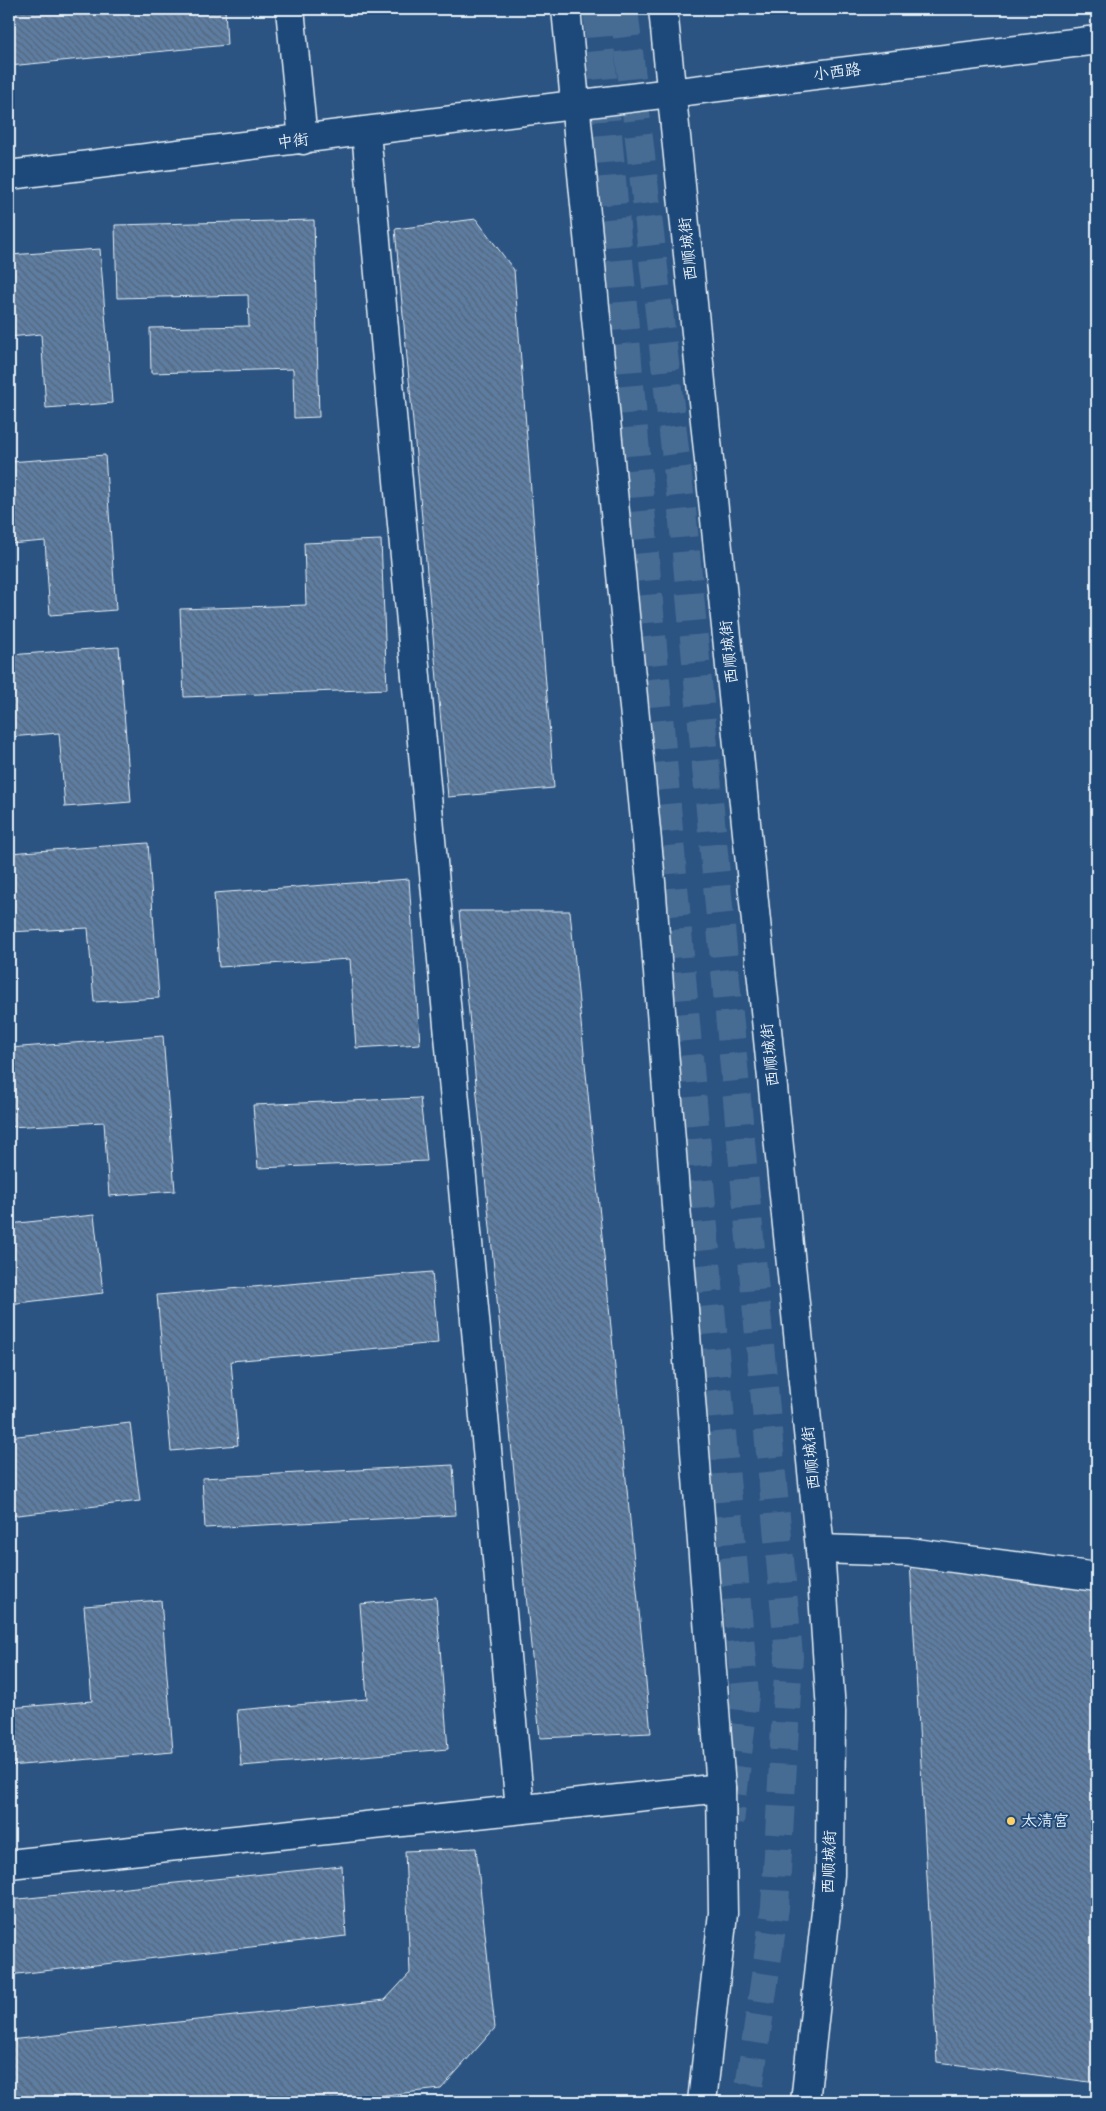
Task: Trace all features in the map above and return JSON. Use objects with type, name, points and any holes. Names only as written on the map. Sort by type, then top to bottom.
[{"type":"main road","points":[[290,9],[303,140]]},
{"type":"main road","points":[[566,9],[577,104],[651,882],[721,1788],[723,1913],[702,2102]]},
{"type":"main road","name":"西顺城街","points":[[663,9],[820,1550],[831,1711],[830,1875],[805,2102]]},
{"type":"main road","name":"小西路","points":[[577,104],[1097,40]]},
{"type":"main road","name":"中街","points":[[9,175],[303,140],[577,104]]},
{"type":"main road","points":[[366,132],[520,1809]]},
{"type":"main road","points":[[820,1550],[908,1552],[1097,1577]]},
{"type":"main road","points":[[9,1864],[721,1788]]},
{"type":"building","points":[[9,9],[225,9],[227,45],[9,66]]},
{"type":"building","points":[[476,219],[514,270],[554,788],[448,797],[395,229]]},
{"type":"building","points":[[314,220],[319,417],[294,418],[293,369],[151,373],[150,328],[249,326],[248,295],[117,298],[115,225]]},
{"type":"building","points":[[100,249],[112,403],[46,408],[41,334],[9,337],[9,255]]},
{"type":"building","points":[[105,455],[116,610],[50,615],[45,541],[9,544],[9,462]]},
{"type":"building","points":[[381,540],[387,689],[184,697],[180,609],[306,605],[304,543]]},
{"type":"building","points":[[119,647],[131,802],[65,807],[59,733],[9,737],[9,655]]},
{"type":"building","points":[[148,843],[159,998],[94,1002],[88,928],[9,932],[9,853]]},
{"type":"building","points":[[409,879],[420,1044],[356,1048],[350,959],[219,967],[214,893]]},
{"type":"building","points":[[459,911],[570,911],[651,1733],[540,1738]]},
{"type":"building","points":[[163,1036],[175,1191],[109,1196],[104,1122],[9,1127],[9,1048]]},
{"type":"building","points":[[420,1098],[427,1161],[258,1168],[253,1105]]},
{"type":"building","points":[[94,1215],[103,1293],[9,1304],[9,1224]]},
{"type":"building","points":[[432,1272],[438,1343],[231,1361],[238,1445],[171,1451],[157,1295]]},
{"type":"building","points":[[130,1423],[140,1501],[9,1516],[9,1437]]},
{"type":"building","points":[[453,1465],[456,1515],[205,1528],[202,1478]]},
{"type":"building","name":"太清宫","points":[[910,1561],[1097,1581],[1097,2083],[937,2062]]},
{"type":"building","points":[[436,1597],[448,1749],[241,1766],[237,1710],[367,1699],[360,1604]]},
{"type":"building","points":[[161,1600],[173,1752],[9,1766],[9,1708],[92,1701],[84,1606]]},
{"type":"building","points":[[476,1848],[495,2028],[441,2089],[321,2102],[9,2102],[9,2040],[385,2000],[410,1973],[405,1851]]},
{"type":"building","points":[[342,1866],[346,1936],[9,1975],[9,1900]]},
{"type":"tunnel","points":[[597,9],[745,1695],[730,1822]]},
{"type":"tunnel","points":[[624,9],[682,510],[789,1656],[775,1907],[747,2102]]},
{"type":"place","name":"太清宫","points":[[1011,1821]]}]
